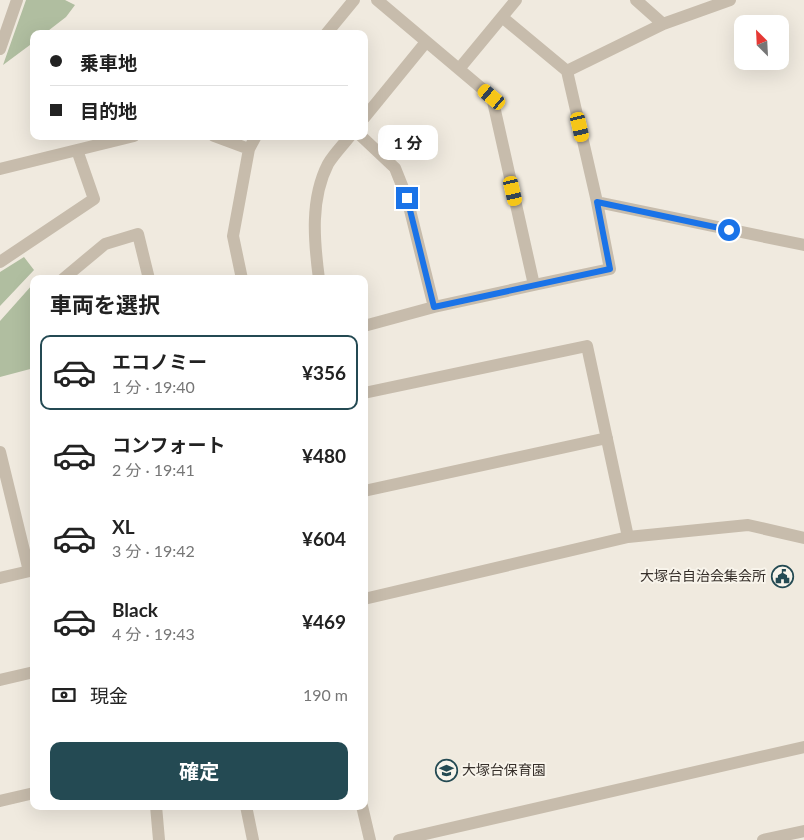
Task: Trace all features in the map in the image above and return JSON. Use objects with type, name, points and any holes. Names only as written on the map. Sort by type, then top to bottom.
[{"type":"street","points":[[0,49],[17,0]]},
{"type":"street","points":[[329,30],[354,0]]},
{"type":"street","points":[[377,0],[492,97],[534,285]]},
{"type":"street","points":[[459,69],[516,0]]},
{"type":"street","points":[[636,0],[663,24]]},
{"type":"street","points":[[567,71],[663,24],[730,0]]},
{"type":"street","points":[[368,325],[434,307],[610,269],[597,202],[567,71],[502,17]]},
{"type":"street","points":[[368,113],[426,42]]},
{"type":"street","points":[[0,169],[118,140]]},
{"type":"street","points":[[225,140],[249,149]]},
{"type":"street","points":[[241,275],[233,236],[249,149],[254,140]]},
{"type":"street","points":[[318,275],[314,227],[319,190],[328,164],[347,140]]},
{"type":"street","points":[[365,140],[395,168],[407,198],[434,307]]},
{"type":"street","points":[[0,262],[94,199],[77,150]]},
{"type":"street","points":[[597,202],[804,245]]},
{"type":"street","points":[[68,275],[106,244],[138,234],[148,275]]},
{"type":"street","points":[[368,392],[587,346],[628,537]]},
{"type":"street","points":[[368,491],[607,438]]},
{"type":"street","points":[[0,452],[30,567]]},
{"type":"street","points":[[368,598],[628,537],[748,525],[804,538]]},
{"type":"street","points":[[0,578],[30,571]]},
{"type":"street","points":[[0,680],[30,673]]},
{"type":"street","points":[[399,840],[804,747]]},
{"type":"street","points":[[0,801],[30,794]]},
{"type":"street","points":[[156,810],[159,840]]},
{"type":"street","points":[[247,810],[253,840]]},
{"type":"street","points":[[363,810],[370,840]]},
{"type":"street","points":[[763,840],[804,831]]},
{"type":"green space","points":[[26,0],[65,0],[75,5],[66,17],[49,30],[30,30],[30,45],[3,65]]},
{"type":"green space","points":[[24,257],[34,270],[0,306],[0,272]]},
{"type":"green space","points":[[30,287],[30,369],[0,377],[0,321]]},
{"type":"place","name":"大塚台自治会集会所","points":[[782,576]]},
{"type":"place","name":"大塚台保育園","points":[[446,770]]},
{"type":"route","points":[[407,198],[434,307],[610,269],[597,202],[729,230]]}]
